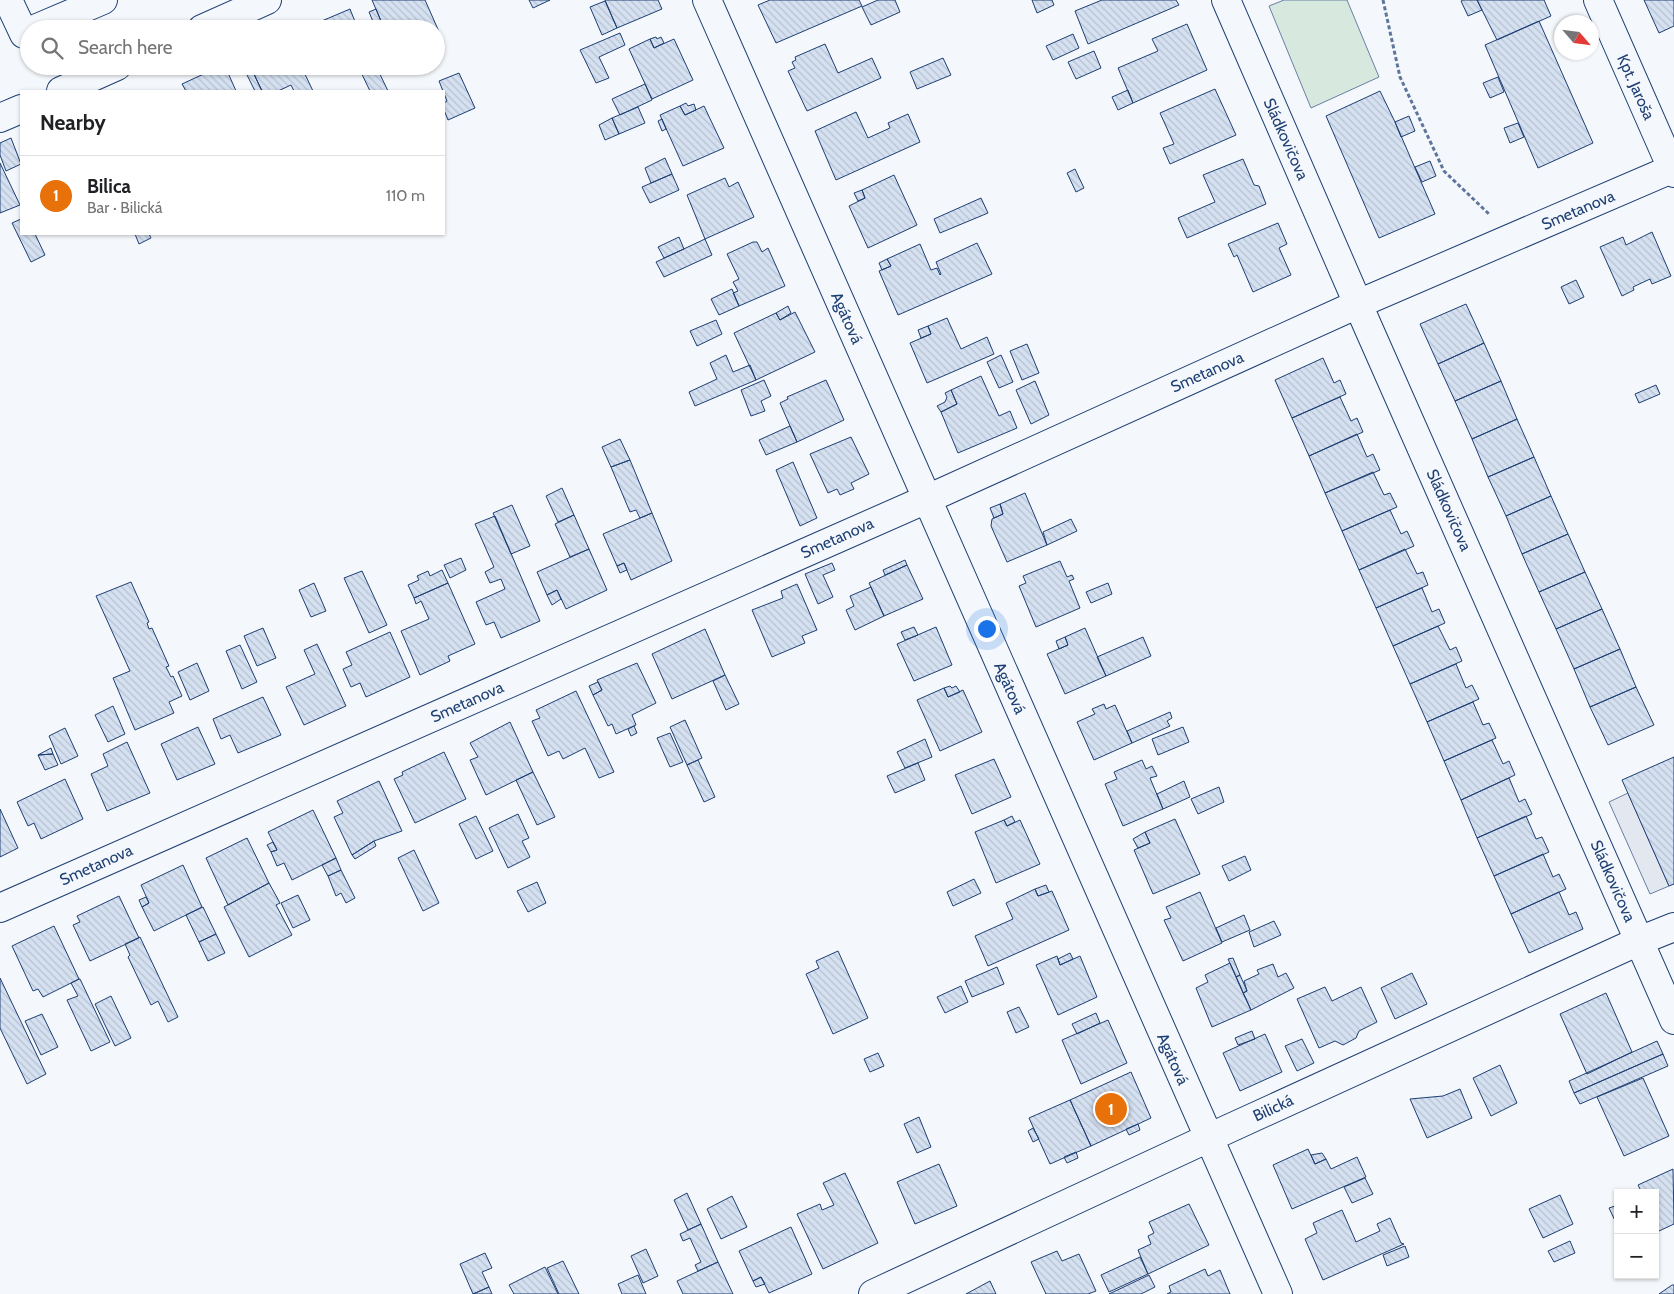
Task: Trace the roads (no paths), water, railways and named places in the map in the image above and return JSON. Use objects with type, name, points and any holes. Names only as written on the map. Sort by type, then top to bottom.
[{"type":"street","points":[[8,0],[20,26]]},
{"type":"street","points":[[56,20],[103,0]]},
{"type":"street","points":[[222,20],[267,0]]},
{"type":"street","name":"Agátová","points":[[706,0],[1278,1294]]},
{"type":"street","name":"Sládkovičova","points":[[1226,0],[1674,1020]]},
{"type":"street","name":"Kpt. Jaroša","points":[[1598,0],[1673,170]]},
{"type":"street","points":[[63,90],[97,75]]},
{"type":"street","points":[[0,118],[20,109]]},
{"type":"street","name":"Smetanova","points":[[0,908],[927,499],[1358,304],[1673,170]]},
{"type":"street","name":"Bilická","points":[[873,1294],[1208,1138],[1639,941],[1674,927]]},
{"type":"place","name":"Bilica","points":[[1111,1109]]}]
